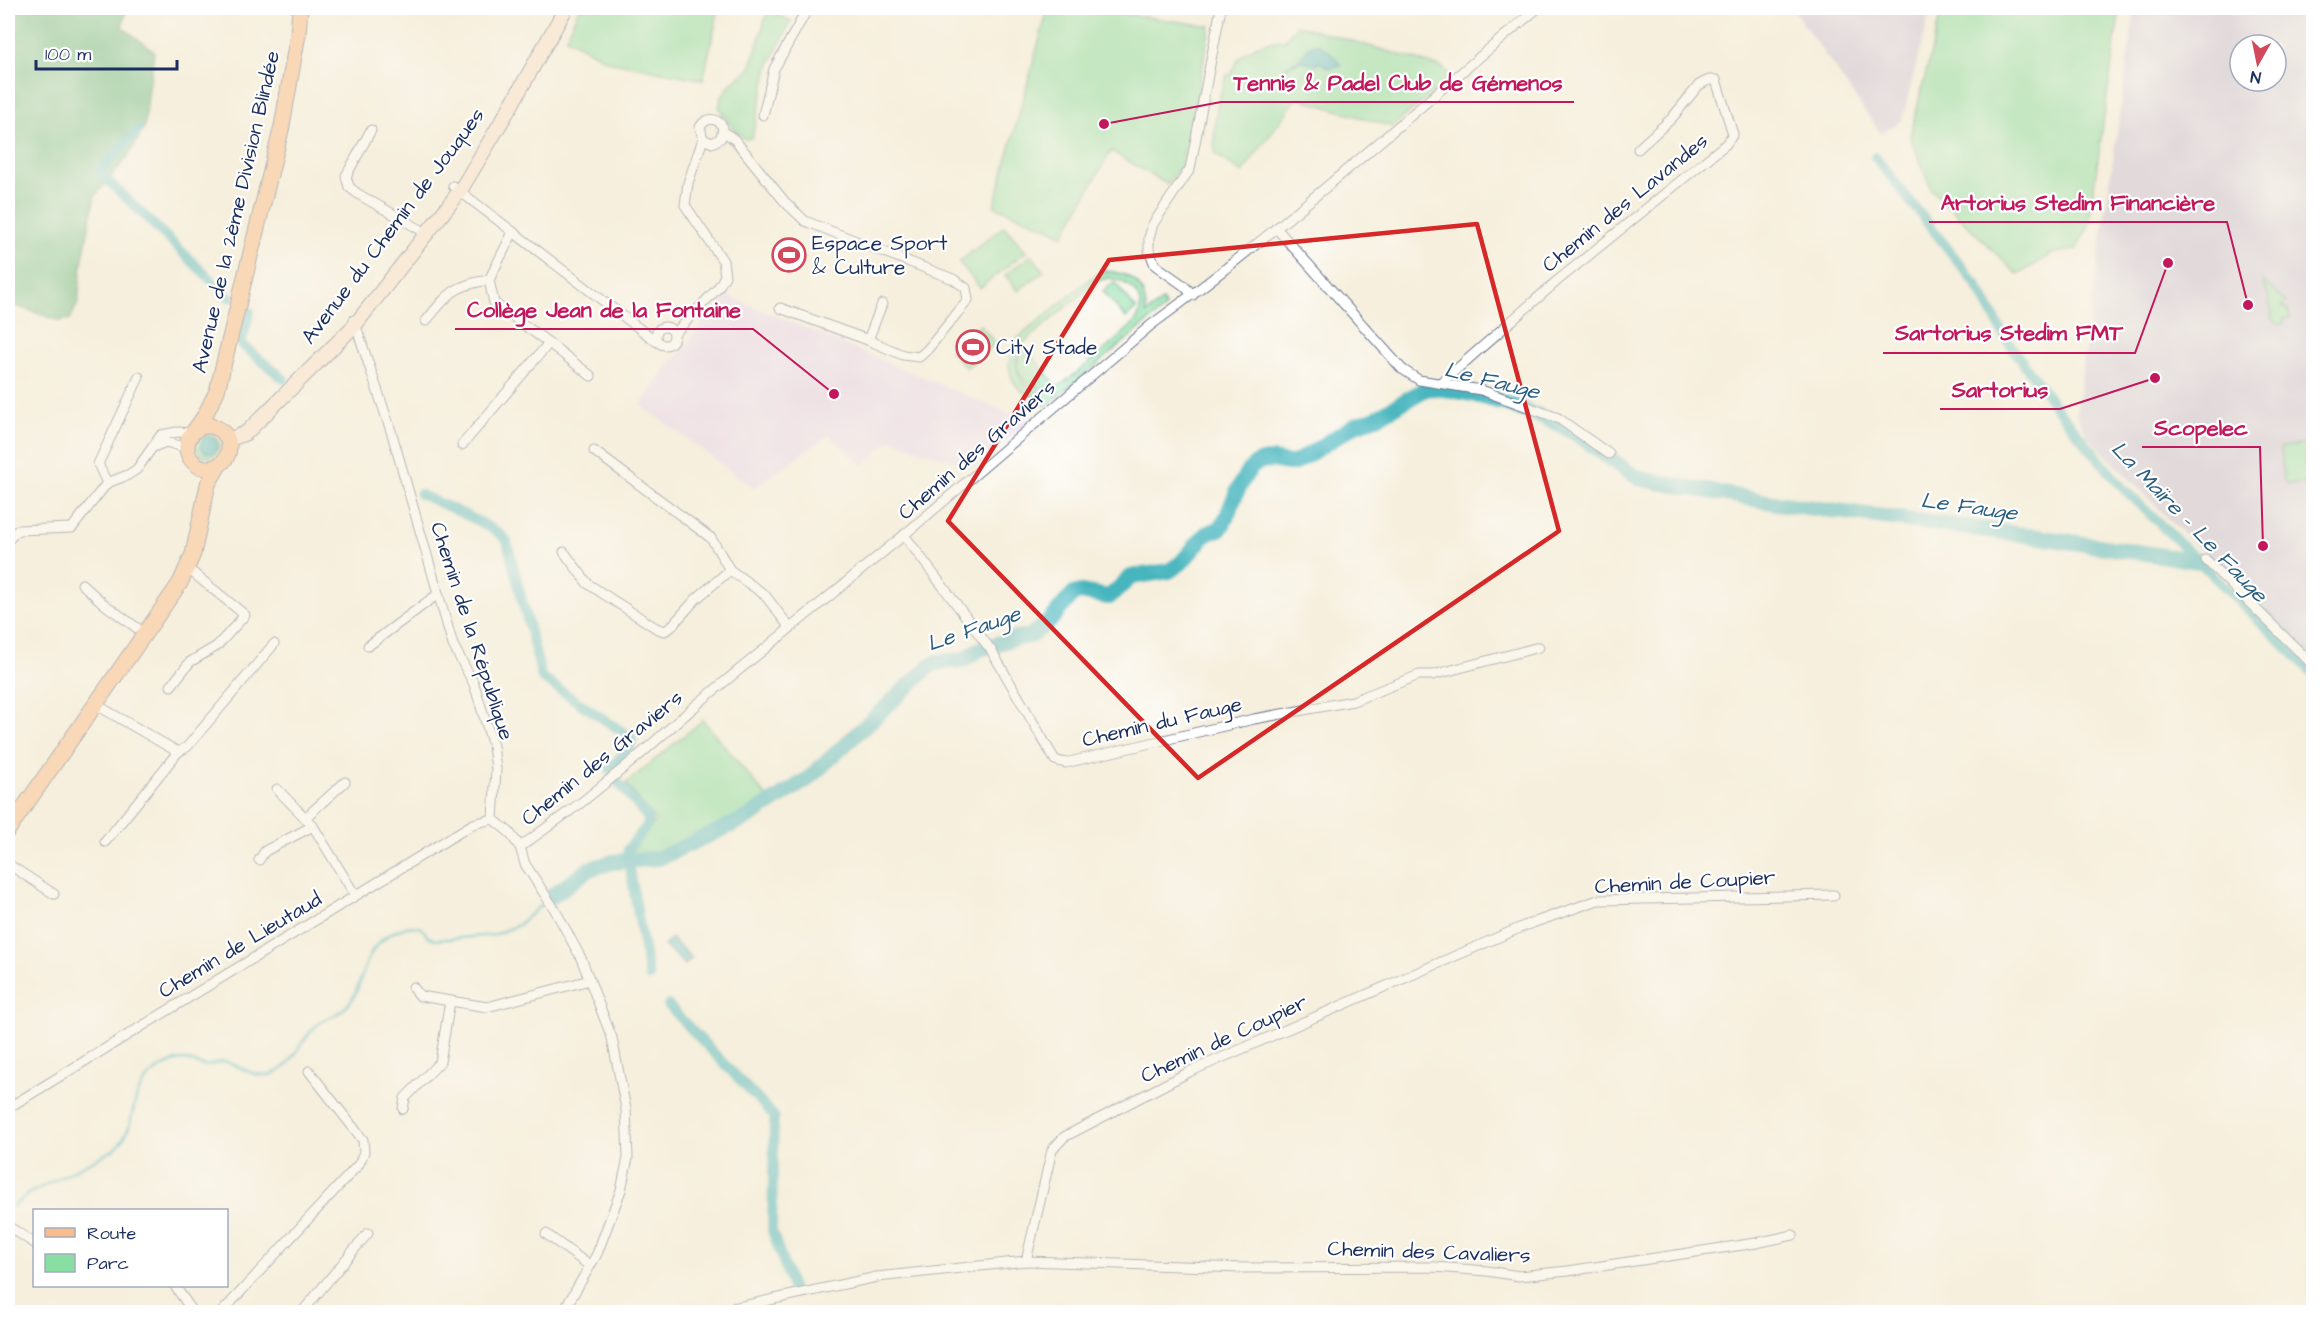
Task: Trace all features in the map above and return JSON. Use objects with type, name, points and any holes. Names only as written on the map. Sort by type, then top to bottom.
[{"type":"main road","name":"Avenue de la 2ème Division Blindée","points":[[217,391],[282,126],[298,34],[300,8]]},
{"type":"main road","name":"Avenue du Chemin de Jouques","points":[[224,434],[246,434],[354,321],[456,189],[509,110],[566,8]]},
{"type":"main road","name":"Avenue du Chemin de Jouques","points":[[354,321],[421,230],[456,189]]},
{"type":"main road","points":[[203,505],[204,483],[186,448],[217,391]]},
{"type":"main road","points":[[8,830],[187,568],[193,554],[212,474],[227,458],[230,446],[216,411],[217,391]]},
{"type":"main road","points":[[193,432],[207,426],[224,434]]},
{"type":"main road","points":[[195,465],[206,469],[218,467]]},
{"type":"street","points":[[763,115],[774,69],[808,8]]},
{"type":"street","points":[[1193,295],[1155,265],[1149,250],[1149,238],[1153,224],[1190,169],[1221,8]]},
{"type":"street","name":"Chemin des Graviers","points":[[520,847],[582,802],[904,535],[1151,325],[1193,295],[1276,228],[1538,8]]},
{"type":"street","name":"Chemin des Lavandes","points":[[1441,383],[1557,281],[1726,144],[1733,134],[1716,80],[1709,80],[1699,85],[1672,118],[1638,149]]},
{"type":"street","points":[[456,189],[657,342],[662,345],[669,344],[674,339],[674,334],[718,288],[726,276],[723,261],[685,205],[688,183],[703,140],[700,131],[705,121],[711,119],[718,121],[723,131],[735,140],[785,202],[805,221],[953,279],[966,288],[968,300],[919,357],[903,355],[780,308]]},
{"type":"street","points":[[371,130],[346,176],[349,187],[421,230]]},
{"type":"street","points":[[703,140],[716,142],[721,138],[723,131]]},
{"type":"street","points":[[1276,228],[1402,369],[1419,380],[1481,390],[1558,418],[1609,454]]},
{"type":"street","points":[[513,232],[489,280],[494,303],[591,376]]},
{"type":"street","points":[[426,321],[445,298],[466,284],[489,280]]},
{"type":"street","points":[[868,340],[882,304]]},
{"type":"street","name":"Chemin de la République","points":[[354,321],[392,434],[453,645],[474,684],[493,746],[496,769],[493,819]]},
{"type":"street","points":[[657,342],[656,333],[660,328],[669,328],[674,334]]},
{"type":"street","points":[[462,445],[549,343]]},
{"type":"street","points":[[107,483],[98,464],[139,377]]},
{"type":"street","points":[[8,540],[18,530],[72,528],[107,483],[137,469],[161,435],[193,432]]},
{"type":"street","points":[[153,447],[166,442],[186,448]]},
{"type":"street","points":[[594,451],[711,538],[730,570],[765,595],[790,628]]},
{"type":"street","name":"Chemin du Fauge","points":[[904,535],[989,647],[1055,760],[1065,763],[1254,719],[1353,701],[1419,675],[1433,675],[1539,647]]},
{"type":"street","points":[[564,552],[588,584],[664,631],[670,628],[696,599],[730,570]]},
{"type":"street","points":[[2206,560],[2313,666]]},
{"type":"street","points":[[171,686],[190,662],[217,646],[244,615],[187,568]]},
{"type":"street","points":[[82,584],[104,604],[144,633]]},
{"type":"street","points":[[368,646],[438,594]]},
{"type":"street","points":[[105,842],[178,752],[187,747],[274,644]]},
{"type":"street","points":[[94,704],[178,752]]},
{"type":"street","points":[[306,817],[345,782]]},
{"type":"street","points":[[277,789],[313,826],[355,895]]},
{"type":"street","points":[[493,819],[509,832],[520,847],[525,864],[555,910],[590,980],[612,1038],[626,1109],[628,1158],[621,1190],[597,1254],[563,1312]]},
{"type":"street","name":"Chemin de Lieutaud","points":[[8,1108],[473,824],[493,819]]},
{"type":"street","points":[[259,860],[265,851],[313,826]]},
{"type":"street","points":[[8,864],[54,894]]},
{"type":"street","name":"Chemin de Coupier","points":[[1026,1261],[1052,1150],[1064,1137],[1182,1075],[1524,926],[1598,900],[1834,895]]},
{"type":"street","points":[[413,987],[420,996],[487,1007],[590,980]]},
{"type":"street","points":[[403,1109],[405,1098],[440,1062],[450,1001]]},
{"type":"street","points":[[222,1312],[359,1164],[364,1152],[363,1140],[309,1071]]},
{"type":"street","points":[[8,1226],[33,1242]]},
{"type":"street","points":[[302,1312],[368,1233]]},
{"type":"street","points":[[546,1234],[590,1266]]},
{"type":"street","name":"Chemin des Cavaliers","points":[[1026,1261],[1243,1268],[1434,1267],[1520,1276],[1744,1245],[1793,1235]]},
{"type":"street","points":[[714,1312],[877,1277],[1026,1261]]},
{"type":"street","points":[[175,1287],[193,1312]]},
{"type":"highlighted area","points":[[1477,224],[1559,531],[1198,778],[948,521],[1109,260]]},
{"type":"shaded area","points":[[1792,8],[1931,8],[1902,120],[1881,134]]},
{"type":"shaded area","points":[[2135,8],[2313,8],[2313,654],[2168,519],[2087,436],[2076,413]]},
{"type":"shaded area","points":[[726,295],[1028,421],[974,469],[891,440],[863,465],[829,435],[754,488],[641,405],[677,355]]},
{"type":"green space","points":[[8,8],[127,8],[122,27],[154,51],[144,128],[129,155],[95,196],[82,263],[78,303],[70,319],[59,321],[11,304],[8,306]]},
{"type":"green space","points":[[579,8],[719,8],[703,80],[608,61],[566,38]]},
{"type":"green space","points":[[1048,8],[1083,8],[1210,26],[1181,165],[1168,185],[1111,151],[1063,236],[994,206]]},
{"type":"green space","points":[[1942,8],[2120,8],[2088,228],[2076,250],[2054,253],[2018,275],[1931,189],[1910,136]]},
{"type":"green space","points":[[768,10],[791,21],[768,68],[752,138],[745,139],[733,128],[719,108],[721,97],[733,81],[750,69]]},
{"type":"green space","points":[[1297,25],[1442,67],[1452,77],[1392,127],[1297,98],[1242,173],[1215,154],[1216,114],[1223,84],[1227,75],[1231,75],[1238,60],[1244,54],[1258,45],[1284,40]]},
{"type":"green space","points":[[1004,226],[1026,252],[980,288],[959,262]]},
{"type":"green space","points":[[1031,255],[1044,271],[1018,291],[1005,275]]},
{"type":"green space","points":[[1104,271],[1123,274],[1136,282],[1140,288],[1144,295],[1146,314],[1162,301],[1166,307],[1045,407],[1042,399],[1022,391],[1011,376],[1009,368],[1013,348],[1018,338],[1092,277]],"holes":[[[1109,278],[1130,286],[1135,291],[1140,304],[1137,319],[1112,343],[1055,388],[1036,391],[1028,387],[1018,374],[1016,365],[1020,346],[1097,281]]]},
{"type":"green space","points":[[2263,281],[2286,302],[2282,307],[2289,311],[2290,318],[2283,319],[2284,324],[2273,320]]},
{"type":"green space","points":[[1114,282],[1136,309],[1126,318],[1103,291]]},
{"type":"green space","name":"City Stade","points":[[980,325],[996,344],[966,368],[950,350]]},
{"type":"green space","points":[[1025,347],[1056,385],[1038,388],[1023,379],[1017,364],[1019,355]]},
{"type":"green space","points":[[208,433],[217,436],[220,445],[217,454],[208,457],[199,454],[196,445],[199,436]]},
{"type":"green space","points":[[2313,445],[2313,483],[2288,484],[2283,479],[2281,447]]},
{"type":"green space","points":[[703,720],[771,802],[739,822],[661,856],[632,858],[632,848],[656,821],[626,783]]},
{"type":"water","points":[[1317,44],[1329,51],[1341,65],[1330,68],[1318,62],[1316,65],[1301,61],[1286,66],[1300,59],[1309,47]]},
{"type":"water","points":[[206,437],[212,437],[217,445],[215,451],[206,453],[201,448],[201,442]]},
{"type":"water","points":[[671,938],[692,958],[685,965],[664,946]]},
{"type":"waterway","points":[[138,130],[99,172],[230,298]]},
{"type":"waterway","name":"La Maïre - Le Fauge","points":[[1875,157],[1976,284],[2008,342],[2054,405],[2122,487],[2314,674]]},
{"type":"waterway","points":[[250,312],[241,344],[284,379]]},
{"type":"waterway","name":"Le Fauge","points":[[552,896],[589,869],[613,862],[659,858],[749,817],[808,779],[931,665],[964,660],[978,650],[1015,638],[1030,636],[1049,622],[1073,594],[1081,592],[1109,597],[1131,577],[1169,571],[1181,563],[1206,534],[1221,528],[1243,480],[1255,465],[1266,460],[1295,463],[1355,425],[1376,418],[1427,388],[1483,397],[1544,418],[1576,434],[1641,479],[1775,503],[2025,535],[2198,561]]},
{"type":"waterway","points":[[420,494],[481,522],[507,541],[542,678],[632,738],[631,745],[610,769],[612,773]]},
{"type":"waterway","points":[[2198,561],[2206,553],[2314,658]]},
{"type":"waterway","points":[[616,780],[647,817],[648,823]]},
{"type":"waterway","points":[[629,858],[628,849],[645,828]]},
{"type":"waterway","points":[[629,863],[649,977]]},
{"type":"waterway","name":"Le Fauge","points":[[14,1206],[28,1194],[113,1150],[127,1132],[135,1101],[145,1081],[164,1066],[183,1060],[205,1066],[227,1062],[262,1075],[275,1073],[283,1068],[311,1031],[350,1003],[369,957],[386,936],[414,926],[422,928],[427,936],[435,940],[494,935],[518,925],[552,896]]},
{"type":"waterway","points":[[668,1005],[774,1116],[772,1231],[794,1293]]},
{"type":"place","name":"Tennis & Padel Club de Gémenos","points":[[1104,124]]},
{"type":"place","name":"Espace Sport & Culture","points":[[789,255]]},
{"type":"place","name":"Sartorius Stedim FMT","points":[[2168,263]]},
{"type":"place","name":"Artorius Stedim Financière","points":[[2248,305]]},
{"type":"place","name":"City Stade","points":[[973,347]]},
{"type":"place","name":"Sartorius","points":[[2155,378]]},
{"type":"place","name":"Collège Jean de la Fontaine","points":[[834,394]]},
{"type":"place","name":"Scopelec","points":[[2263,546]]}]
